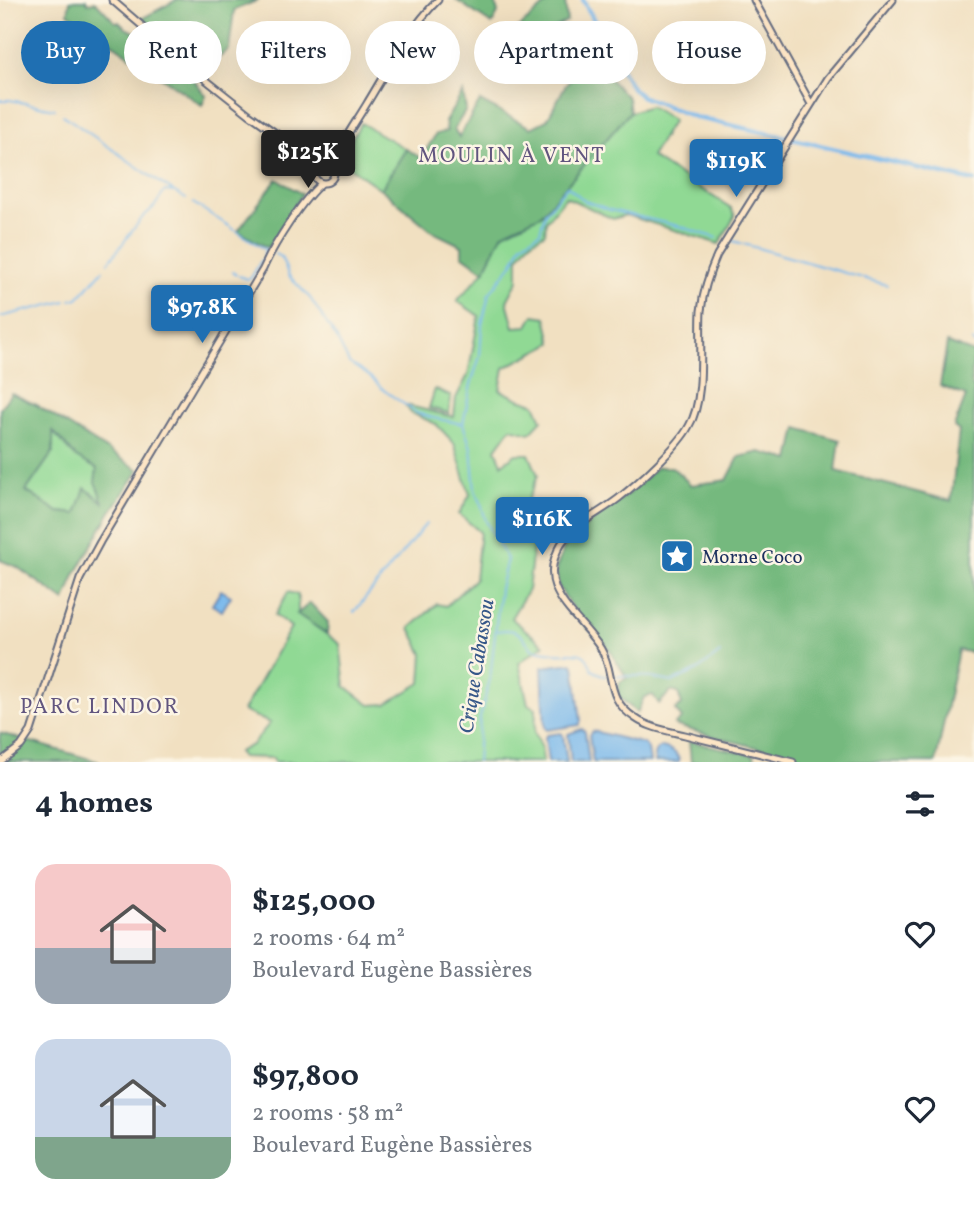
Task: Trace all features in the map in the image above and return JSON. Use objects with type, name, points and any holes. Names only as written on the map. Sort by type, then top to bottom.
[{"type":"street","points":[[112,0],[249,114],[325,165],[332,178],[327,183],[319,181],[302,157],[249,114]]},
{"type":"street","points":[[314,171],[325,165],[342,145],[417,25],[439,0]]},
{"type":"street","points":[[754,0],[811,104]]},
{"type":"street","points":[[793,762],[658,728],[635,719],[618,701],[601,649],[555,589],[553,565],[562,542],[569,534],[619,498],[662,459],[689,428],[697,407],[703,301],[713,264],[729,234],[828,78],[893,0]]},
{"type":"street","points":[[0,762],[21,746],[32,731],[80,579],[102,538],[269,255],[319,181]]},
{"type":"green space","points":[[176,0],[259,0],[234,10],[229,49],[222,55],[222,21],[145,21],[143,18]]},
{"type":"green space","points":[[456,0],[495,0],[498,13],[494,21],[488,21]]},
{"type":"green space","points":[[551,0],[565,0],[567,21],[527,21]]},
{"type":"green space","points":[[70,1],[96,2],[115,22],[119,22],[124,27],[124,51],[110,42],[110,21],[80,21],[68,13]]},
{"type":"green space","points":[[171,84],[197,84],[206,96],[202,105]]},
{"type":"green space","points":[[614,84],[628,98],[630,112],[541,215],[503,233],[484,271],[462,255],[462,246],[433,232],[381,189],[406,149],[421,158],[436,134],[447,131],[445,122],[463,92],[466,110],[454,129],[459,137],[480,101],[531,128],[547,120],[565,86]]},
{"type":"green space","points":[[650,106],[673,120],[651,157],[731,208],[735,216],[719,244],[626,215],[613,219],[566,197],[546,221],[545,233],[529,243],[518,258],[518,280],[507,301],[514,327],[528,326],[534,315],[546,317],[552,343],[504,368],[500,390],[535,404],[542,420],[530,433],[511,428],[496,449],[502,464],[516,454],[529,454],[538,475],[525,507],[533,549],[528,590],[511,618],[544,645],[519,663],[528,704],[536,708],[535,733],[541,746],[543,762],[275,762],[273,758],[242,757],[238,752],[252,745],[270,723],[243,711],[291,627],[275,615],[288,592],[298,595],[298,614],[340,644],[345,686],[370,705],[386,704],[421,683],[423,654],[410,628],[437,604],[446,606],[475,579],[480,532],[459,514],[470,495],[454,443],[436,424],[411,413],[405,405],[454,417],[456,398],[468,375],[479,316],[457,301],[484,271],[503,233],[541,215],[630,112]]},
{"type":"green space","points":[[361,123],[406,149],[381,189],[339,160]]},
{"type":"green space","points":[[277,179],[302,194],[268,248],[238,231]]},
{"type":"green space","points":[[947,343],[974,353],[971,384],[974,388],[974,653],[958,650],[936,762],[817,762],[711,736],[674,725],[682,718],[675,710],[682,705],[678,693],[671,691],[659,704],[653,695],[644,697],[637,713],[617,695],[620,682],[627,678],[605,643],[596,637],[575,612],[558,586],[556,569],[564,548],[579,531],[629,493],[657,467],[672,467],[691,485],[727,480],[739,457],[760,452],[790,460],[797,428],[840,440],[836,471],[951,501],[959,431],[954,427],[966,396],[940,386]]},
{"type":"green space","points":[[435,389],[451,396],[449,413],[429,408]]},
{"type":"green space","points":[[11,393],[36,405],[139,470],[110,513],[75,575],[65,601],[17,567],[0,560],[0,409]],"holes":[[[53,431],[76,457],[97,469],[95,482],[103,502],[85,488],[76,514],[58,512],[26,491],[53,452]]]},
{"type":"green space","points":[[52,431],[76,457],[98,469],[104,503],[76,514],[58,512],[26,491],[53,452]]},
{"type":"green space","points":[[310,603],[328,622],[327,634],[297,614]]},
{"type":"green space","points":[[0,733],[100,762],[0,762]]},
{"type":"green space","points":[[689,741],[754,755],[755,762],[691,762]]},
{"type":"water","points":[[221,590],[231,596],[222,611],[212,605]]},
{"type":"water","points":[[572,663],[581,721],[579,725],[547,730],[542,667]]},
{"type":"water","points":[[582,729],[585,732],[589,762],[571,762],[568,734]]},
{"type":"water","points":[[593,731],[644,744],[648,749],[650,762],[593,762],[589,735]]},
{"type":"water","points":[[561,733],[567,762],[548,762],[545,737]]},
{"type":"water","points":[[662,747],[676,754],[679,762],[655,762],[656,750]]},
{"type":"waterway","points":[[583,0],[633,89],[641,96],[697,118],[785,137]]},
{"type":"waterway","points":[[0,100],[55,109]]},
{"type":"waterway","points":[[63,115],[186,199]]},
{"type":"waterway","points":[[793,139],[974,181]]},
{"type":"waterway","name":"Crique Cabassou","points":[[477,762],[480,717],[490,679],[500,589],[507,559],[486,521],[475,491],[471,448],[463,424],[480,356],[482,324],[489,294],[513,263],[522,244],[540,232],[545,213],[567,186],[585,201],[610,210],[717,238]]},
{"type":"waterway","points":[[108,263],[165,191],[174,192]]},
{"type":"waterway","points":[[193,203],[266,250],[263,255]]},
{"type":"waterway","points":[[733,241],[887,285]]},
{"type":"waterway","points":[[275,254],[281,257],[289,276],[310,298],[349,363],[417,413],[463,424]]},
{"type":"waterway","points":[[239,276],[251,278],[262,259]]},
{"type":"waterway","points":[[71,300],[78,298],[103,270]]},
{"type":"waterway","points":[[233,272],[236,275]]},
{"type":"waterway","points":[[0,317],[66,301]]},
{"type":"waterway","points":[[354,612],[426,524]]},
{"type":"waterway","points":[[497,631],[509,630],[518,633],[532,649],[578,653],[586,658],[592,670],[605,676]]},
{"type":"waterway","points":[[617,676],[642,676],[672,682],[698,670],[720,653]]},
{"type":"place","name":"Morne Coco","points":[[677,556]]},
{"type":"district","name":"MOULIN À VENT","points":[[512,155]]},
{"type":"district","name":"PARC LINDOR","points":[[100,706]]}]
